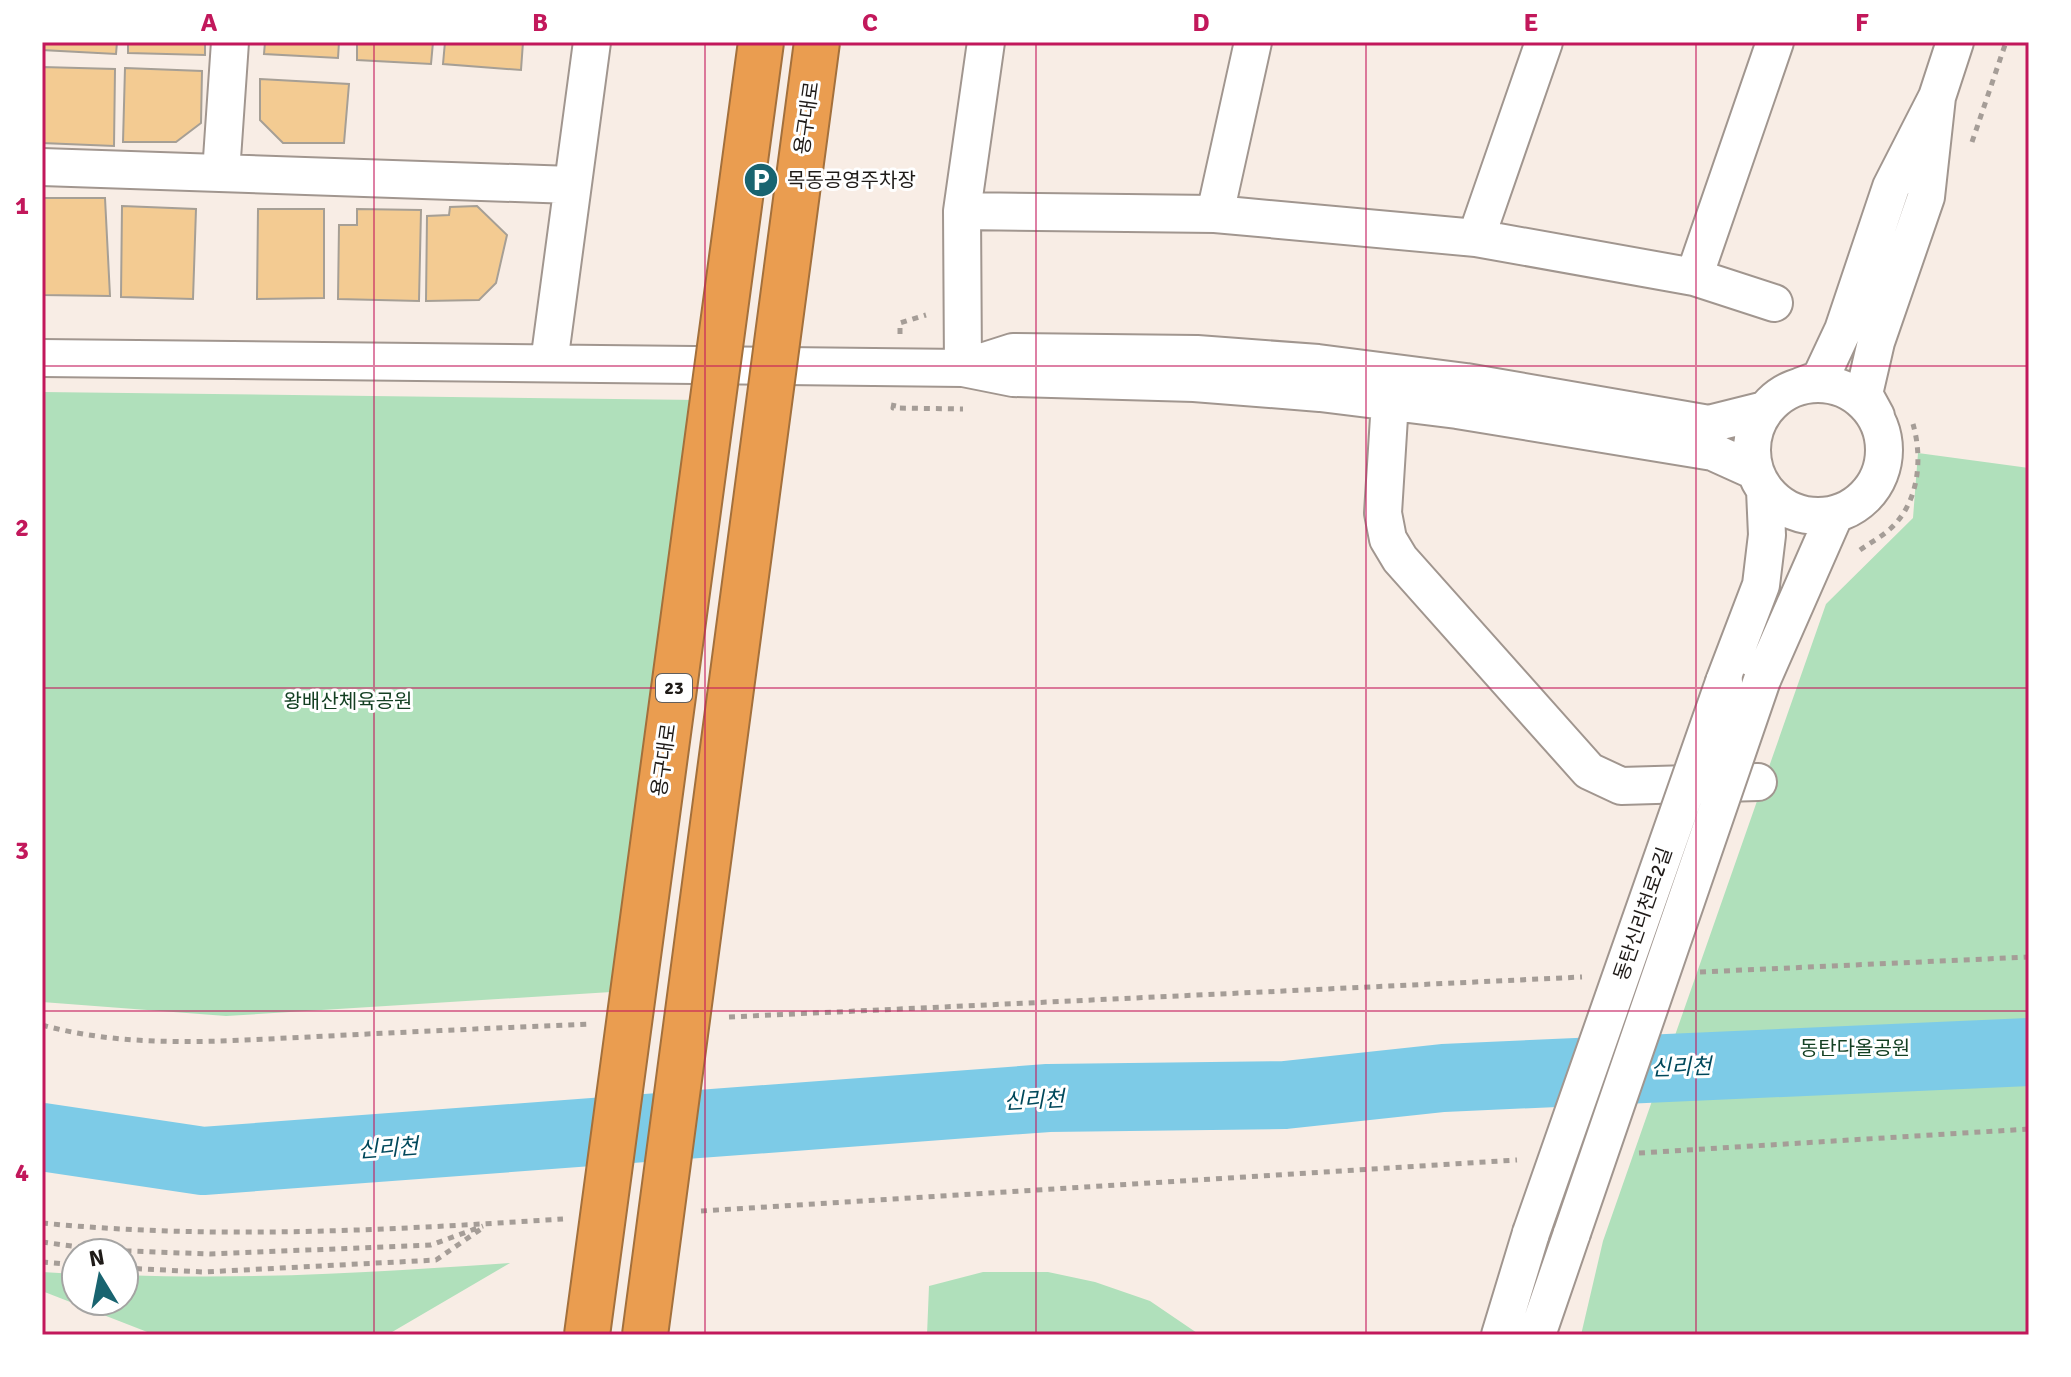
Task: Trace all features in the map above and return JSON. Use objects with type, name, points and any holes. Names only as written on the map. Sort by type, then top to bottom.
[{"type":"highway","name":"용구대로","points":[[587,1335],[761,42]]},
{"type":"highway","name":"용구대로","points":[[645,1335],[817,42]]},
{"type":"street","points":[[221,173],[230,42]]},
{"type":"street","points":[[549,363],[592,42]]},
{"type":"street","points":[[963,368],[962,211],[986,42]]},
{"type":"street","points":[[1215,214],[1253,42]]},
{"type":"street","points":[[1476,238],[1544,42]]},
{"type":"street","points":[[1694,277],[1775,42]]},
{"type":"street","points":[[1760,481],[1751,450],[1755,429],[1765,410],[1781,395],[1820,379],[1838,343],[1891,187],[1937,97],[1955,42]]},
{"type":"street","points":[[42,358],[963,368],[1013,378],[1194,383],[1390,401],[1713,452],[1760,481],[1781,506],[1802,515],[1824,517],[1846,511],[1865,499],[1878,481],[1885,459],[1884,436],[1864,394],[1876,342],[1926,197],[1937,97]]},
{"type":"street","points":[[42,167],[572,185]]},
{"type":"street","points":[[962,211],[1215,214],[1476,238],[1694,277],[1774,303]]},
{"type":"street","points":[[963,368],[1013,352],[1197,354],[1318,363],[1466,382],[1709,424],[1765,410]]},
{"type":"street","points":[[1801,386],[1823,384],[1844,388],[1862,400],[1876,416]]},
{"type":"street","points":[[1390,401],[1383,513],[1388,539],[1400,559],[1589,771],[1621,786],[1758,782]]},
{"type":"street","name":"동탄신리천로2길","points":[[1500,1335],[1531,1233],[1724,682],[1761,585],[1767,535],[1760,481]]},
{"type":"street","name":"동탄신리천로2길","points":[[1537,1335],[1762,680],[1835,514]]},
{"type":"path","points":[[900,323],[922,318],[932,312]]},
{"type":"path","points":[[1695,972],[2029,957]]},
{"type":"path","points":[[726,1017],[1584,977]]},
{"type":"path","points":[[42,1025],[78,1035],[134,1042],[201,1042],[599,1023]]},
{"type":"path","points":[[1632,1153],[2029,1129]]},
{"type":"path","points":[[694,1211],[1521,1160]]},
{"type":"path","points":[[42,1223],[118,1231],[197,1233],[567,1219]]},
{"type":"path","points":[[42,1242],[101,1250],[210,1254],[431,1245],[488,1224]]},
{"type":"path","points":[[140,1269],[204,1272],[436,1260],[488,1224]]},
{"type":"green space","name":"왕배산체육공원","points":[[42,392],[700,400],[643,990],[226,1016],[42,1002]]},
{"type":"green space","name":"동탄다올공원","points":[[1918,453],[2029,468],[2029,1335],[1581,1335],[1603,1241],[1826,604],[1913,518]]},
{"type":"green space","points":[[510,1263],[387,1335],[155,1335],[109,1317],[140,1317],[140,1275],[269,1276]]},
{"type":"green space","points":[[42,1272],[60,1273],[60,1298],[42,1291]]},
{"type":"green space","points":[[983,1272],[1048,1272],[1095,1282],[1150,1301],[1200,1335],[927,1335],[929,1286]]},
{"type":"building","points":[[42,42],[117,42],[116,54],[42,50]]},
{"type":"building","points":[[128,42],[205,42],[205,55],[128,53]]},
{"type":"building","points":[[265,42],[339,42],[338,58],[264,54]]},
{"type":"building","points":[[357,42],[433,42],[431,64],[357,60]]},
{"type":"building","points":[[445,42],[523,42],[521,70],[443,64]]},
{"type":"building","points":[[42,67],[115,69],[114,146],[42,143]]},
{"type":"building","points":[[125,68],[202,71],[201,123],[176,142],[123,142]]},
{"type":"building","points":[[260,79],[349,84],[344,143],[283,143],[260,120]]},
{"type":"building","points":[[42,198],[105,198],[110,296],[42,295]]},
{"type":"building","points":[[122,206],[196,209],[193,299],[121,297]]},
{"type":"building","points":[[477,206],[507,235],[496,283],[479,300],[426,301],[427,216],[449,215],[450,207]]},
{"type":"building","points":[[258,209],[324,209],[324,298],[257,299]]},
{"type":"building","points":[[357,209],[421,210],[419,301],[338,299],[339,225],[357,225]]},
{"type":"waterway","name":"신리천","points":[[42,1137],[203,1161],[1048,1098],[1285,1095],[1443,1078],[2029,1052]]},
{"type":"place","name":"목동공영주차장","points":[[761,180]]}]
